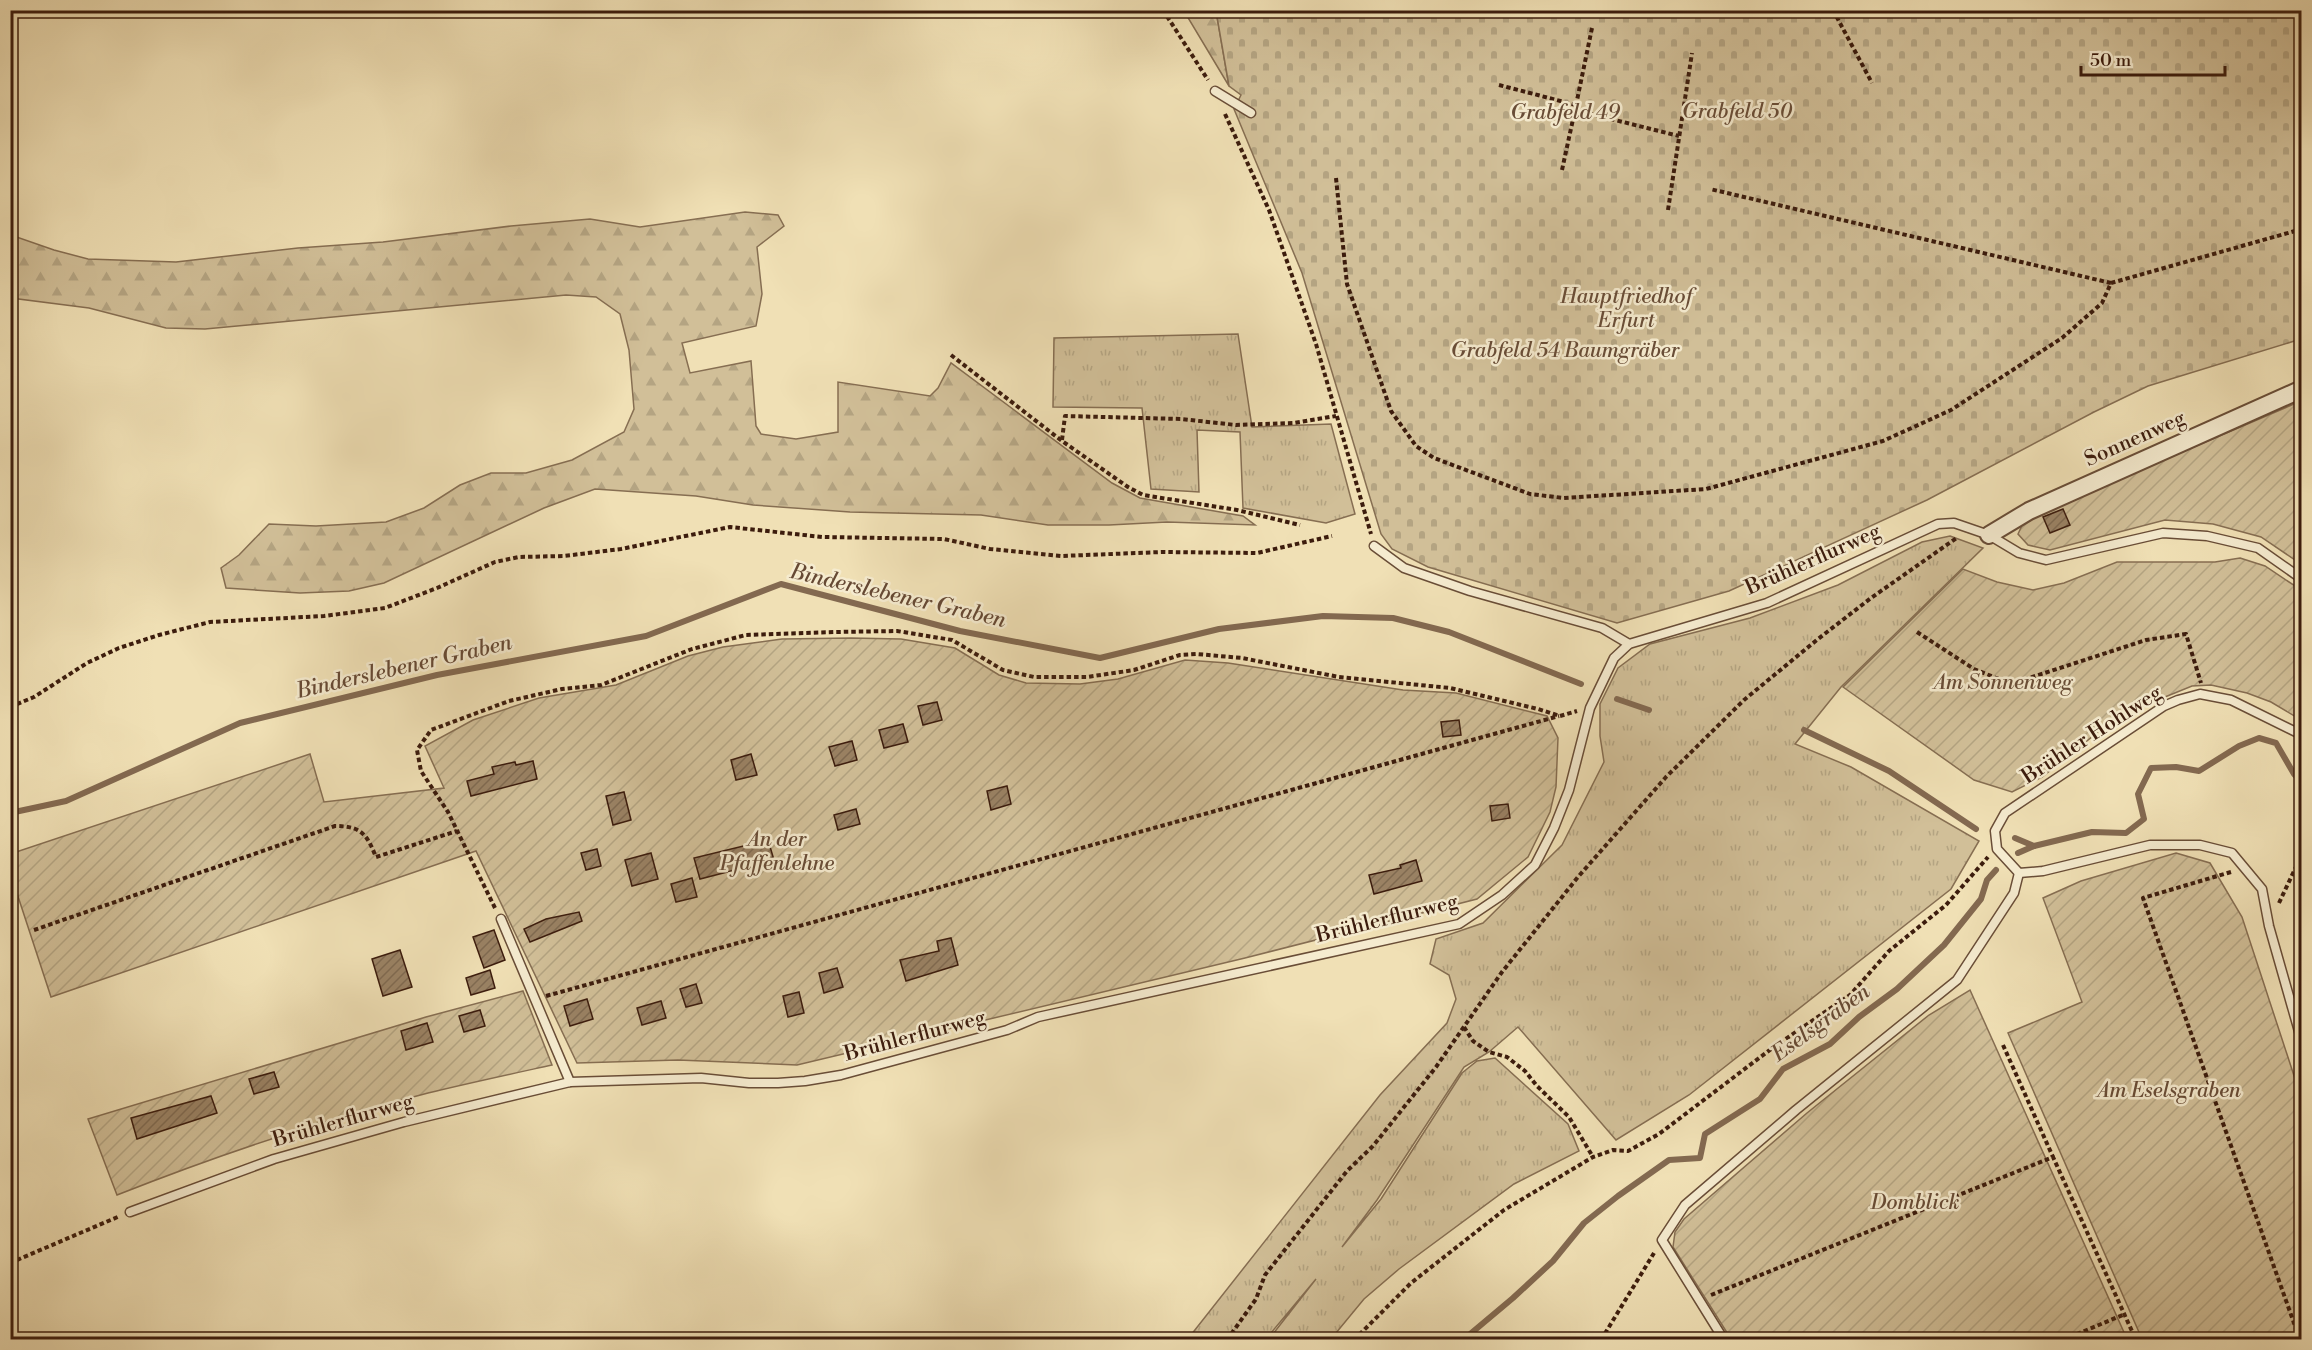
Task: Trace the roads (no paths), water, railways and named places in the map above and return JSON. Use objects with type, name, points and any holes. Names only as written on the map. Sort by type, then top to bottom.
[{"type":"street","name":"Sonnenweg","points":[[1989,535],[2029,511],[2301,389]]},
{"type":"lane","points":[[1215,91],[1251,113]]},
{"type":"lane","name":"Brühlerflurweg","points":[[130,1212],[274,1159],[404,1122],[504,1097],[537,1092],[570,1082],[701,1078],[778,1083],[841,1075],[1006,1030],[1038,1017],[1460,924],[1502,895],[1535,865],[1554,828],[1569,790],[1590,708],[1614,657],[1629,644],[1767,603],[1938,524],[1954,523],[1989,535],[2019,553],[2046,560],[2163,533],[2207,536],[2258,548],[2301,579]]},
{"type":"lane","points":[[1374,546],[1404,568],[1470,591],[1602,628],[1629,644]]},
{"type":"lane","name":"Brühler Hohlweg","points":[[2019,873],[1997,849],[1995,831],[2004,813],[2164,706],[2200,694],[2231,700],[2301,735]]},
{"type":"lane","points":[[1724,1340],[1662,1240],[1685,1205],[1796,1110],[1957,980],[2014,893],[2019,873],[2043,871],[2150,844],[2200,844],[2232,853],[2262,889],[2269,926],[2301,1042]]},
{"type":"lane","points":[[501,919],[570,1082]]},
{"type":"waterway","name":"Binderslebener Graben","points":[[10,813],[66,801],[240,723],[437,675],[646,636],[781,584],[960,631],[1100,658],[1219,629],[1323,616],[1393,618],[1449,632],[1581,684]]},
{"type":"waterway","name":"Binderslebener Graben","points":[[1617,699],[1649,710]]},
{"type":"waterway","name":"Binderslebener Graben","points":[[1804,730],[1889,771],[1976,829]]},
{"type":"waterway","name":"Eselsgraben","points":[[2018,853],[2034,846],[2092,832],[2126,833],[2144,819],[2138,794],[2151,768],[2176,767],[2199,771],[2239,746],[2259,738],[2276,743],[2294,774],[2302,783]]},
{"type":"waterway","name":"Binderslebener Graben","points":[[2015,838],[2034,846]]},
{"type":"waterway","name":"Eselsgraben","points":[[1463,1340],[1553,1261],[1584,1223],[1669,1160],[1700,1158],[1705,1134],[1760,1099],[1783,1069],[1830,1044],[1859,1017],[1897,989],[1944,945],[1981,899],[1987,880],[1996,870]]},
{"type":"park label","name":"Grabfeld 50","points":[[1737,112]]},
{"type":"park label","name":"Grabfeld 49","points":[[1565,113]]},
{"type":"park label","name":"Hauptfriedhof Erfurt","points":[[1626,309]]},
{"type":"park label","name":"Grabfeld 54 Baumgräber","points":[[1565,351]]},
{"type":"park label","name":"Am Sonnenweg","points":[[2003,683]]},
{"type":"park label","name":"An der Pfaffenlehne","points":[[777,852]]},
{"type":"park label","name":"Am Eselsgraben","points":[[2169,1091]]},
{"type":"park label","name":"Domblick","points":[[1915,1203]]}]
